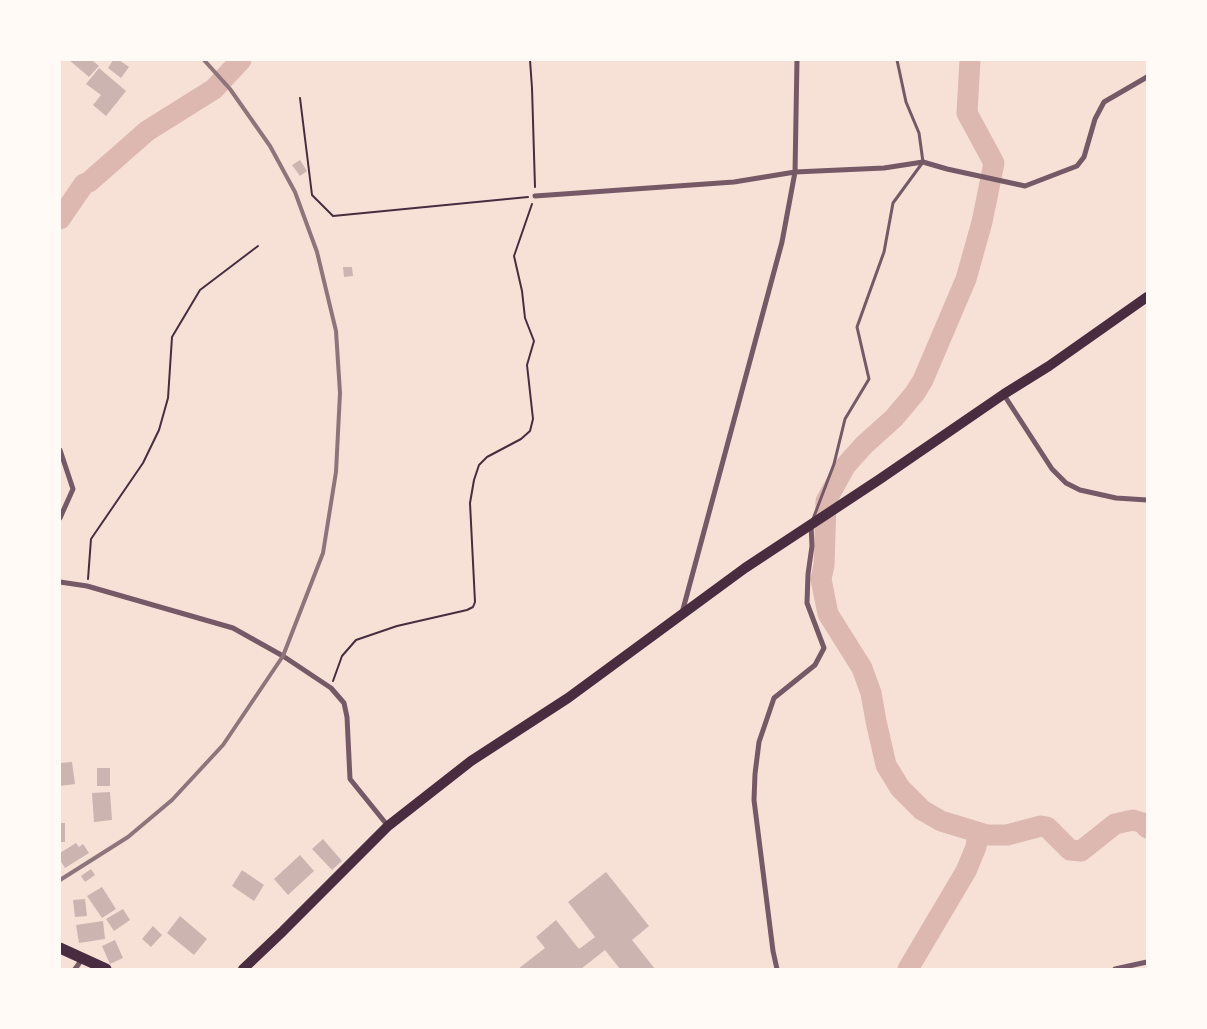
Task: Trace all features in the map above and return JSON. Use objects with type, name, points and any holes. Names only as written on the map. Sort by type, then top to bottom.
[{"type":"highway","points":[[60,948],[106,969]]},
{"type":"main road","points":[[243,969],[284,931],[388,826],[471,762],[568,698],[745,568],[1004,394],[1049,366],[1147,297]]},
{"type":"street","points":[[681,616],[782,242],[795,172],[797,60]]},
{"type":"street","points":[[535,196],[734,182],[795,172],[884,168],[923,162],[1025,186],[1077,166],[1084,157],[1094,120],[1104,102],[1147,77]]},
{"type":"street","points":[[1004,394],[1052,469],[1066,482],[1080,490],[1116,498],[1147,500]]},
{"type":"street","points":[[60,450],[73,489],[60,518]]},
{"type":"street","points":[[777,969],[772,951],[755,809],[755,774],[759,742],[774,698],[815,665],[824,648],[807,603],[808,574],[815,522]]},
{"type":"street","points":[[60,582],[87,586],[233,628],[283,656],[331,688],[344,703],[347,717],[350,779],[388,826]]},
{"type":"street","points":[[75,969],[84,958]]},
{"type":"street","points":[[1115,969],[1147,962]]},
{"type":"lane","points":[[815,522],[834,464],[845,419],[869,379],[857,327],[884,252],[893,202],[923,162],[919,133],[906,102],[897,60]]},
{"type":"path","points":[[331,688],[342,656],[356,640],[375,632],[473,607],[475,602],[470,503],[474,480],[479,465],[487,456],[521,439],[530,431],[533,420],[527,365],[534,341],[525,318],[522,292],[514,256],[535,196],[530,60]]},
{"type":"path","points":[[300,98],[312,195],[333,216],[535,196]]},
{"type":"path","points":[[87,586],[92,539],[143,463],[159,430],[168,398],[172,337],[200,290],[258,246]]},
{"type":"building","points":[[69,60],[92,60],[99,66],[89,77]]},
{"type":"building","points":[[113,60],[119,60],[129,67],[121,78],[108,68]]},
{"type":"building","points":[[99,68],[126,91],[106,116],[93,105],[101,95],[86,84]]},
{"type":"building","points":[[300,160],[307,171],[300,176],[292,165]]},
{"type":"building","points":[[343,267],[352,267],[353,276],[344,277]]},
{"type":"building","points":[[72,762],[75,784],[60,786],[60,763]]},
{"type":"building","points":[[97,768],[110,768],[110,786],[97,786]]},
{"type":"building","points":[[110,792],[112,820],[94,822],[92,793]]},
{"type":"building","points":[[60,823],[65,823],[65,842],[60,842]]},
{"type":"building","points":[[323,839],[342,861],[332,870],[312,849]]},
{"type":"building","points":[[76,843],[79,847],[83,844],[89,853],[65,868],[60,860],[60,853]]},
{"type":"building","points":[[300,855],[314,871],[288,895],[274,879]]},
{"type":"building","points":[[91,869],[95,875],[85,882],[81,876]]},
{"type":"building","points":[[242,870],[264,885],[254,901],[232,886]]},
{"type":"building","points":[[606,872],[649,926],[632,940],[655,969],[620,969],[605,950],[581,969],[518,969],[545,948],[536,937],[556,920],[579,949],[595,937],[568,902]]},
{"type":"building","points":[[102,887],[116,909],[102,918],[87,896]]},
{"type":"building","points":[[85,899],[87,916],[75,917],[73,900]]},
{"type":"building","points":[[123,909],[130,920],[114,931],[106,919]]},
{"type":"building","points":[[180,916],[207,939],[194,955],[167,933]]},
{"type":"building","points":[[103,921],[105,939],[79,943],[76,925]]},
{"type":"building","points":[[153,926],[162,935],[151,947],[142,939]]},
{"type":"building","points":[[115,940],[123,958],[110,964],[102,946]]},
{"type":"waterway","points":[[60,219],[84,184],[89,182],[147,131],[214,89],[241,60]]},
{"type":"waterway","points":[[970,60],[967,113],[994,163],[982,222],[966,279],[923,380],[915,393],[894,418],[864,445],[846,465],[826,501],[824,565],[821,579],[828,614],[862,668],[871,693],[886,765],[900,788],[922,810],[941,821],[987,835],[1007,835],[1041,826],[1047,827],[1070,850],[1081,851],[1115,824],[1133,820],[1143,823],[1147,828]]},
{"type":"waterway","points":[[908,969],[966,871],[976,847],[978,833]]},
{"type":"railway","points":[[60,880],[128,837],[172,800],[223,745],[283,656],[323,553],[336,472],[340,393],[336,331],[317,252],[295,192],[270,146],[230,89],[204,60]]}]
